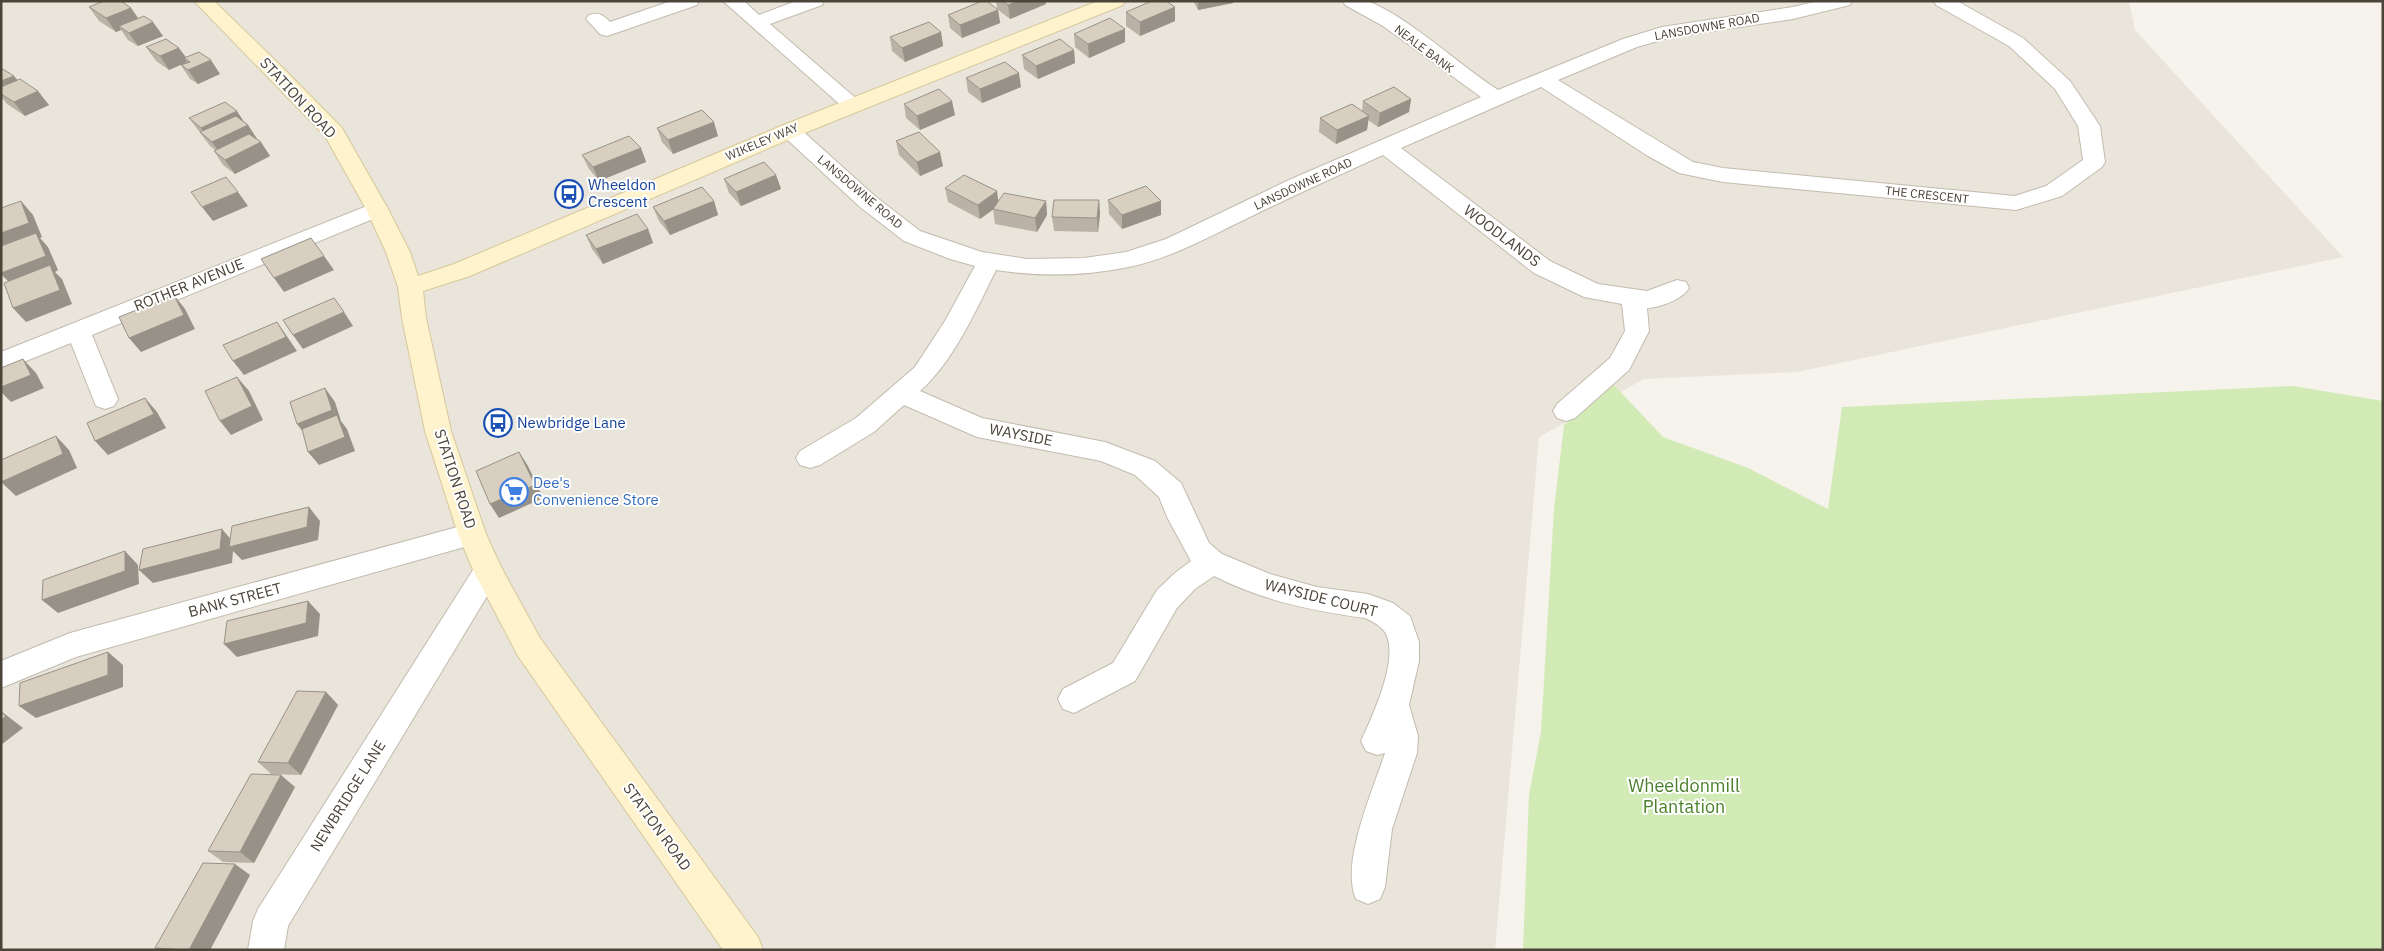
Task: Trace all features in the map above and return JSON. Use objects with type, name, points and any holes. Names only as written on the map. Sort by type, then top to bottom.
[{"type":"main road","name":"STATION ROAD","points":[[203,1],[277,73],[334,133],[377,209],[398,252],[410,287],[414,318],[438,431],[472,534],[488,570],[529,647],[745,950]]},
{"type":"main road","name":"WIKELEY WAY","points":[[410,287],[462,270],[852,105],[1116,1]]},
{"type":"street","points":[[596,19],[607,30],[690,1]]},
{"type":"street","points":[[732,1],[852,105]]},
{"type":"street","points":[[757,22],[814,1]]},
{"type":"street","name":"NEALE BANK","points":[[1352,1],[1387,9],[1462,77],[1496,98]]},
{"type":"street","name":"LANSDOWNE ROAD","points":[[789,131],[868,202],[912,236],[958,254],[989,261],[1027,267],[1084,266],[1129,259],[1174,244],[1297,186],[1496,98],[1630,43],[1669,31],[1792,13],[1843,1]]},
{"type":"street","name":"THE CRESCENT","points":[[1542,79],[1687,168],[1723,175],[2016,203],[2054,191],[2094,162],[2090,126],[2063,85],[2016,42],[1943,1]]},
{"type":"street","name":"WOODLANDS","points":[[1386,147],[1542,267],[1593,291],[1633,298],[1649,300],[1678,288]]},
{"type":"street","name":"ROTHER AVENUE","points":[[1,362],[377,209]]},
{"type":"street","points":[[810,458],[865,425],[924,373],[956,324],[989,261]]},
{"type":"street","points":[[1566,411],[1620,364],[1637,331],[1633,298]]},
{"type":"street","points":[[78,330],[105,399]]},
{"type":"street","name":"WAYSIDE","points":[[901,393],[976,427],[1105,452],[1145,468]]},
{"type":"street","name":"WAYSIDE COURT","points":[[1145,468],[1172,490],[1181,517],[1199,551],[1212,562],[1243,577],[1270,586],[1318,599],[1368,606],[1388,616],[1398,625],[1404,642],[1404,661],[1393,705],[1377,741]]},
{"type":"street","name":"BANK STREET","points":[[1,675],[70,646],[472,534]]},
{"type":"street","points":[[1074,699],[1124,672],[1167,599],[1185,581],[1212,562]]},
{"type":"street","name":"NEWBRIDGE LANE","points":[[266,950],[271,921],[488,570]]},
{"type":"street","points":[[1368,887],[1375,829],[1401,752],[1402,736],[1393,705]]},
{"type":"shaded area","points":[[1,1],[2129,1],[2135,30],[2343,257],[1797,372],[1644,379],[1539,437],[1495,950],[1,950]]},
{"type":"green space","name":"Wheeldonmill Plantation","points":[[1613,384],[1663,437],[1748,468],[1828,509],[1842,407],[2293,386],[2383,401],[2383,950],[1523,950],[1529,795],[1541,732],[1554,509],[1564,425]]},
{"type":"building","points":[[104,1],[121,1],[131,8],[106,18],[89,7]]},
{"type":"building","points":[[982,1],[987,1],[998,10],[960,25],[948,15]]},
{"type":"building","points":[[1003,1],[1018,1],[1008,5]]},
{"type":"building","points":[[1152,1],[1166,1],[1175,7],[1140,22],[1126,12]]},
{"type":"building","points":[[144,16],[153,22],[129,33],[119,26]]},
{"type":"building","points":[[1110,18],[1125,29],[1088,44],[1074,34]]},
{"type":"building","points":[[929,22],[941,32],[902,48],[890,37]]},
{"type":"building","points":[[166,39],[179,48],[160,56],[146,47]]},
{"type":"building","points":[[1060,39],[1074,50],[1036,66],[1022,55]]},
{"type":"building","points":[[199,52],[211,60],[188,70],[181,65],[190,62],[184,58]]},
{"type":"building","points":[[1005,62],[1019,73],[980,89],[966,78]]},
{"type":"building","points":[[1,68],[14,76],[1,81]]},
{"type":"building","points":[[20,79],[38,91],[14,102],[1,94],[1,87]]},
{"type":"building","points":[[1394,87],[1411,99],[1380,113],[1363,101]]},
{"type":"building","points":[[939,89],[952,101],[917,116],[904,104]]},
{"type":"building","points":[[225,102],[237,111],[201,128],[189,118]]},
{"type":"building","points":[[1352,104],[1369,116],[1337,130],[1320,118]]},
{"type":"building","points":[[702,110],[714,122],[668,140],[657,128]]},
{"type":"building","points":[[236,116],[248,125],[212,142],[200,132]]},
{"type":"building","points":[[919,132],[940,152],[917,162],[896,141]]},
{"type":"building","points":[[249,134],[261,142],[225,160],[214,151]]},
{"type":"building","points":[[629,136],[641,148],[593,167],[582,155]]},
{"type":"building","points":[[764,162],[776,175],[736,192],[724,179]]},
{"type":"building","points":[[964,175],[997,191],[978,205],[945,188]]},
{"type":"building","points":[[226,177],[238,192],[202,207],[191,192]]},
{"type":"building","points":[[1146,186],[1161,201],[1122,215],[1108,200]]},
{"type":"building","points":[[702,187],[714,201],[664,221],[653,207]]},
{"type":"building","points":[[1004,193],[1046,201],[1035,218],[993,209]]},
{"type":"building","points":[[1054,200],[1099,200],[1097,218],[1052,217]]},
{"type":"building","points":[[21,201],[29,223],[1,233],[1,208]]},
{"type":"building","points":[[637,214],[648,229],[596,249],[586,235]]},
{"type":"building","points":[[36,233],[46,256],[1,273],[1,246]]},
{"type":"building","points":[[311,238],[324,256],[274,278],[261,259]]},
{"type":"building","points":[[50,265],[60,290],[13,308],[4,283]]},
{"type":"building","points":[[174,295],[184,315],[129,338],[119,317]]},
{"type":"building","points":[[334,298],[344,312],[293,335],[283,320]]},
{"type":"building","points":[[277,322],[286,337],[233,361],[223,345]]},
{"type":"building","points":[[23,359],[31,375],[1,387],[1,368]]},
{"type":"building","points":[[237,377],[252,406],[220,421],[205,391]]},
{"type":"building","points":[[325,388],[332,410],[297,424],[290,402]]},
{"type":"building","points":[[145,398],[154,414],[95,441],[87,423]]},
{"type":"building","points":[[337,415],[345,437],[308,452],[302,429]]},
{"type":"building","points":[[56,436],[63,454],[1,482],[1,460]]},
{"type":"building","points":[[519,452],[535,485],[490,504],[476,471]]},
{"type":"building","points":[[309,507],[307,527],[229,547],[232,526]]},
{"type":"building","points":[[222,529],[220,549],[139,570],[143,549]]},
{"type":"building","points":[[125,551],[125,571],[42,600],[43,580]]},
{"type":"building","points":[[308,601],[306,623],[224,644],[227,621]]},
{"type":"building","points":[[108,652],[108,675],[19,706],[20,683]]},
{"type":"building","points":[[297,691],[326,692],[288,763],[258,762]]},
{"type":"building","points":[[1,712],[6,716],[1,720]]},
{"type":"building","points":[[251,774],[281,775],[240,852],[208,851]]},
{"type":"building","points":[[203,863],[235,864],[189,950],[155,948]]},
{"type":"place","name":"Wheeldon Crescent","points":[[569,194]]},
{"type":"place","name":"Newbridge Lane","points":[[498,423]]},
{"type":"place","name":"Dee's Convenience Store","points":[[514,492]]}]
